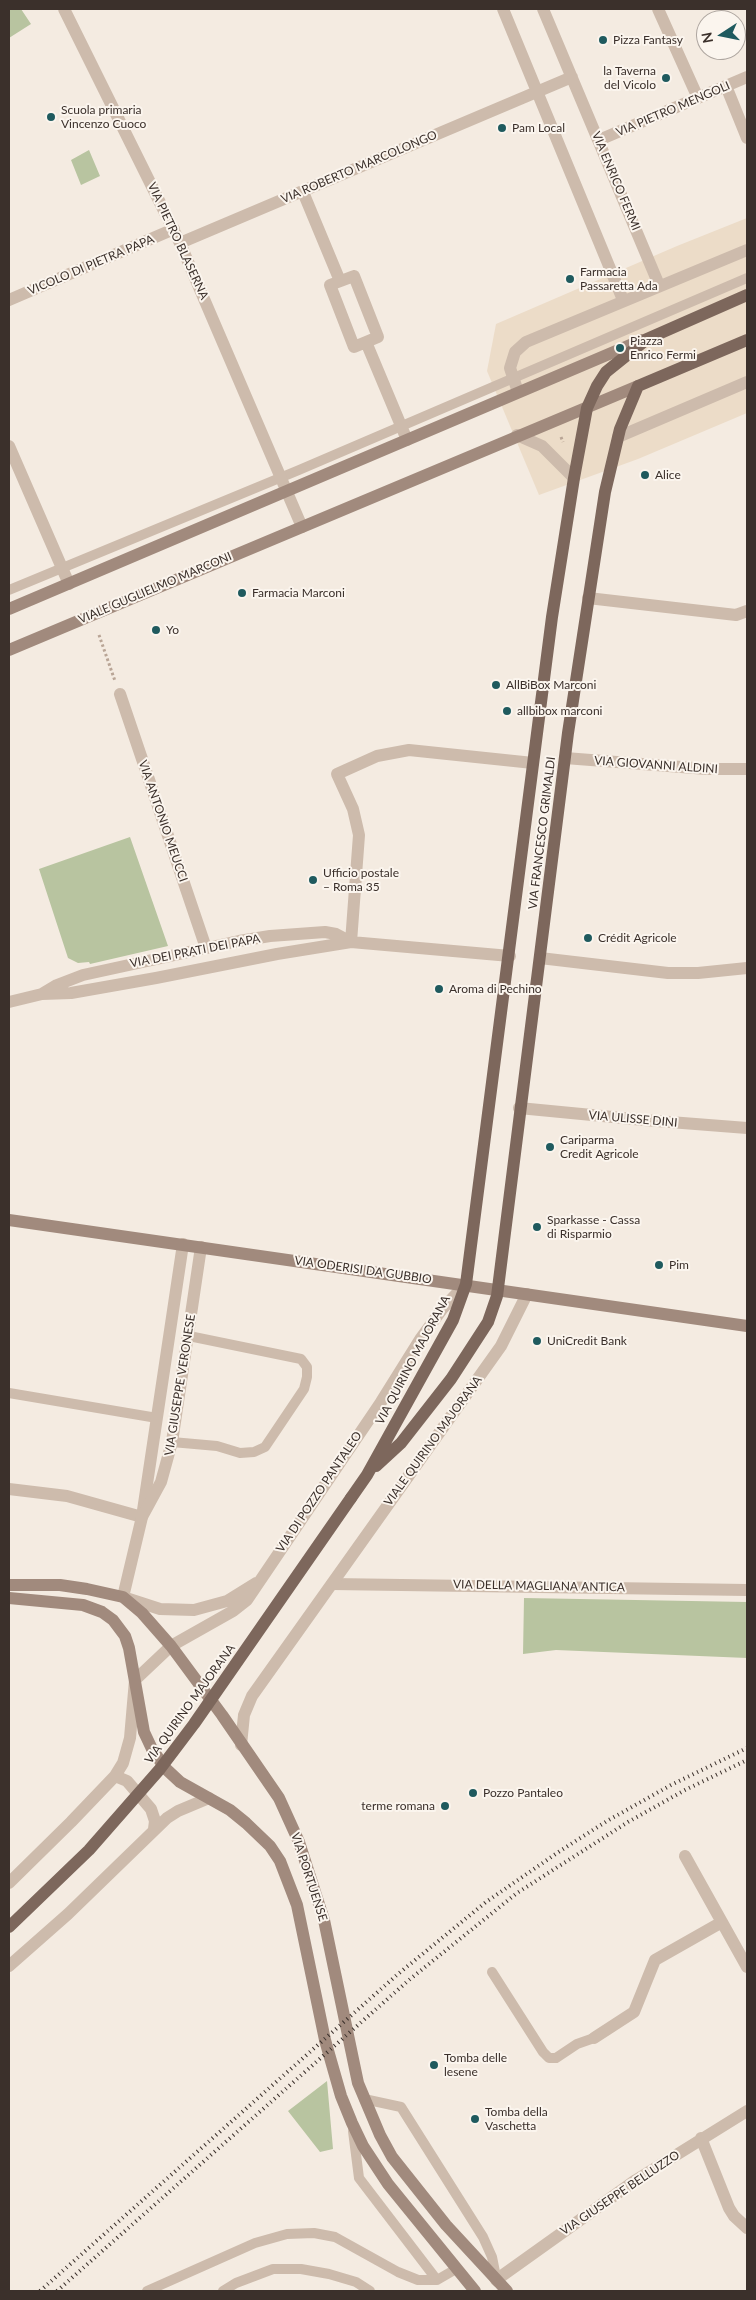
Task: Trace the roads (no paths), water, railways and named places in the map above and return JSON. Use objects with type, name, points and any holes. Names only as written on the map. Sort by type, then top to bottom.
[{"type":"main road","points":[[9,609],[747,295]]},
{"type":"main road","points":[[587,408],[596,386],[606,372],[647,338]]},
{"type":"main road","points":[[587,408],[747,340]]},
{"type":"main road","name":"VIA FRANCESCO GRIMALDI","points":[[497,1289],[565,758],[588,598],[608,475],[618,437],[638,386]]},
{"type":"main road","name":"VIALE GUGLIELMO MARCONI","points":[[9,650],[587,408]]},
{"type":"main road","name":"VIA FRANCESCO GRIMALDI","points":[[466,1284],[510,956],[533,763],[574,478],[587,408]]},
{"type":"main road","name":"VIA ODERISI DA GUBBIO","points":[[9,1220],[466,1284],[747,1326]]},
{"type":"main road","name":"VIA QUIRINO MAJORANA","points":[[9,1927],[89,1850],[160,1769],[194,1724],[367,1475],[452,1320],[466,1284]]},
{"type":"main road","name":"VIA QUIRINO MAJORANA","points":[[367,1475],[401,1443],[451,1379],[488,1322],[495,1304],[497,1289]]},
{"type":"main road","name":"VIA PORTUENSE","points":[[9,1585],[60,1586],[87,1589],[123,1597],[142,1613],[171,1646],[242,1745],[279,1798],[305,1858],[324,1920],[350,2048],[364,2100],[392,2157],[446,2225],[507,2291]]},
{"type":"main road","name":"VIA PORTUENSE","points":[[9,1598],[83,1605],[108,1616],[119,1626],[125,1636],[144,1732],[152,1749],[174,1777],[238,1816],[258,1834],[280,1861],[300,1918],[332,2065],[352,2123],[363,2146],[388,2184],[475,2291]]},
{"type":"street","name":"VIA PIETRO BLASERNA","points":[[64,9],[174,230],[282,477]]},
{"type":"street","points":[[503,9],[623,300]]},
{"type":"street","name":"VIA ENRICO FERMI","points":[[543,9],[659,286]]},
{"type":"street","points":[[658,9],[698,98]]},
{"type":"street","points":[[538,92],[572,77]]},
{"type":"street","name":"VIA PIETRO MENGOLI","points":[[599,140],[747,77]]},
{"type":"street","points":[[726,86],[747,138]]},
{"type":"street","name":"VIA ROBERTO MARCOLONGO","points":[[180,243],[538,92]]},
{"type":"street","points":[[302,192],[340,281]]},
{"type":"street","name":"VICOLO DI PIETRA PAPA","points":[[9,300],[174,230]]},
{"type":"street","points":[[518,392],[510,368],[513,356],[522,344],[623,300],[747,250]]},
{"type":"street","points":[[354,276],[378,337],[366,342],[354,347],[330,285],[354,276]]},
{"type":"street","points":[[366,342],[407,440]]},
{"type":"street","points":[[618,437],[747,382]]},
{"type":"street","points":[[517,436],[542,446],[574,478]]},
{"type":"street","points":[[9,446],[69,584]]},
{"type":"street","points":[[282,477],[302,527]]},
{"type":"street","points":[[588,598],[736,614],[747,611]]},
{"type":"street","name":"VIA ANTONIO MEUCCI","points":[[120,694],[206,948]]},
{"type":"street","points":[[351,942],[358,835],[353,810],[336,774],[377,756],[409,750],[533,763]]},
{"type":"street","name":"VIA GIOVANNI ALDINI","points":[[565,758],[707,769],[747,769]]},
{"type":"street","name":"VIA DEI PRATI DEI PAPA","points":[[42,994],[57,985],[83,974],[270,936],[318,932],[336,934],[351,942]]},
{"type":"street","name":"VIA DEI PRATI DEI PAPA","points":[[9,1002],[42,994],[81,991],[351,942],[510,956]]},
{"type":"street","points":[[540,958],[668,973],[698,973],[747,968]]},
{"type":"street","name":"VIA ULISSE DINI","points":[[519,1108],[747,1128]]},
{"type":"street","name":"VIA GIUSEPPE VERONESE","points":[[123,1597],[142,1517],[183,1244]]},
{"type":"street","name":"VIA GIUSEPPE VERONESE","points":[[142,1517],[161,1482],[172,1442],[201,1247]]},
{"type":"street","name":"VIA DI POZZO PANTALEO","points":[[135,1680],[171,1646],[240,1607],[251,1595],[381,1402],[421,1338],[443,1308],[466,1284]]},
{"type":"street","name":"VIALE QUIRINO MAJORANA","points":[[332,1584],[502,1346],[527,1294]]},
{"type":"street","points":[[9,1489],[67,1496],[142,1517]]},
{"type":"street","name":"VIA DI POZZO PANTALEO","points":[[123,1597],[160,1609],[194,1610],[227,1601],[260,1580]]},
{"type":"street","points":[[242,1745],[244,1715],[252,1696],[332,1584]]},
{"type":"street","name":"VIA DELLA MAGLIANA ANTICA","points":[[332,1584],[747,1590]]},
{"type":"street","points":[[9,1883],[115,1776],[123,1763],[129,1745],[135,1680]]},
{"type":"street","points":[[115,1776],[127,1780],[151,1809],[155,1821],[154,1829]]},
{"type":"street","points":[[9,1966],[68,1914],[154,1829],[173,1814],[209,1798]]},
{"type":"street","points":[[685,1856],[747,1967]]},
{"type":"street","points":[[594,2038],[634,2012],[655,1960],[722,1922]]},
{"type":"street","name":"VIA GIUSEPPE BELLUZZO","points":[[496,2280],[636,2180],[747,2111]]},
{"type":"street","points":[[701,2138],[734,2216],[747,2228]]},
{"type":"lane","points":[[9,590],[282,477],[747,278]]},
{"type":"lane","points":[[172,1442],[217,1446],[240,1453],[254,1452],[265,1447],[304,1389],[308,1378],[307,1367],[301,1359],[189,1336]]},
{"type":"lane","points":[[9,1393],[157,1418]]},
{"type":"lane","points":[[492,1972],[543,2052],[549,2058],[556,2058],[577,2044],[594,2038]]},
{"type":"lane","points":[[364,2100],[401,2107],[483,2237],[492,2257],[496,2280]]},
{"type":"lane","points":[[352,2123],[359,2178],[437,2280]]},
{"type":"lane","points":[[147,2291],[194,2272],[255,2243],[287,2234],[314,2233],[335,2236],[410,2278],[418,2280],[437,2280],[456,2268]]},
{"type":"lane","points":[[223,2291],[236,2283],[273,2269],[302,2269],[329,2274],[356,2282],[370,2291]]},
{"type":"lane","name":"VIA PORTUENSE","points":[[496,2280],[503,2291]]},
{"type":"railway","points":[[40,2291],[398,1974],[486,1902],[607,1821],[671,1785],[747,1748]]},
{"type":"railway","points":[[57,2291],[409,1980],[517,1893],[628,1822],[685,1790],[747,1760]]},
{"type":"place","name":"Pizza Fantasy","points":[[603,40]]},
{"type":"place","name":"la Taverna del Vicolo","points":[[666,78]]},
{"type":"place","name":"Scuola primaria Vincenzo Cuoco","points":[[51,117]]},
{"type":"place","name":"Pam Local","points":[[502,128]]},
{"type":"place","name":"Farmacia Passaretta Ada","points":[[570,279]]},
{"type":"place","name":"Piazza Enrico Fermi","points":[[620,348]]},
{"type":"place","name":"Alice","points":[[645,475]]},
{"type":"place","name":"Farmacia Marconi","points":[[242,593]]},
{"type":"place","name":"Yo","points":[[156,630]]},
{"type":"place","name":"AllBiBox Marconi","points":[[496,685]]},
{"type":"place","name":"allbibox marconi","points":[[507,711]]},
{"type":"place","name":"Ufficio postale – Roma 35","points":[[313,880]]},
{"type":"place","name":"Crédit Agricole","points":[[588,938]]},
{"type":"place","name":"Aroma di Pechino","points":[[439,989]]},
{"type":"place","name":"Cariparma Credit Agricole","points":[[550,1147]]},
{"type":"place","name":"Sparkasse - Cassa di Risparmio","points":[[537,1227]]},
{"type":"place","name":"Pim","points":[[659,1265]]},
{"type":"place","name":"UniCredit Bank","points":[[537,1341]]},
{"type":"place","name":"Pozzo Pantaleo","points":[[473,1793]]},
{"type":"place","name":"terme romana","points":[[445,1806]]},
{"type":"place","name":"Tomba delle lesene","points":[[434,2065]]},
{"type":"place","name":"Tomba della Vaschetta","points":[[475,2119]]}]
